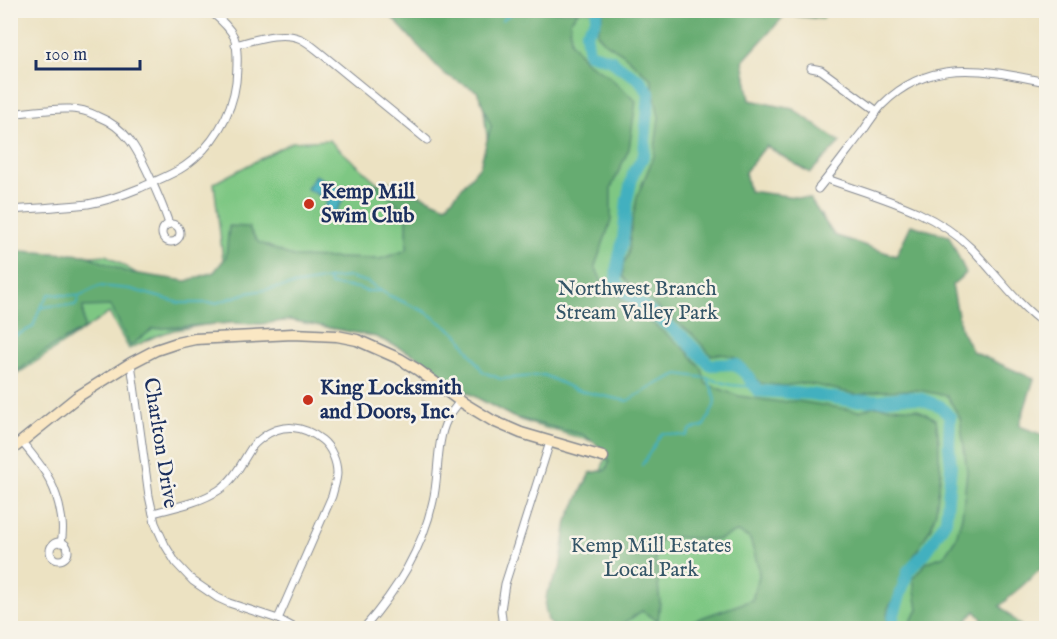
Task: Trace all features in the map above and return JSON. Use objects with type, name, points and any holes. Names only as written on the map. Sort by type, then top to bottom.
[{"type":"street","points":[[10,210],[89,204],[120,196],[152,183],[184,166],[207,146],[221,126],[230,106],[237,68],[234,38],[209,10]]},
{"type":"street","points":[[236,45],[271,36],[293,36],[302,40],[427,140]]},
{"type":"street","points":[[811,68],[821,70],[878,111]]},
{"type":"street","points":[[818,189],[881,106],[899,91],[918,81],[936,74],[961,70],[993,71],[1047,82]]},
{"type":"street","points":[[10,114],[70,109],[89,112],[122,130],[140,157],[165,211],[169,225]]},
{"type":"street","points":[[827,179],[907,207],[954,234],[972,249],[1008,291],[1035,317],[1047,325]]},
{"type":"street","points":[[10,451],[77,397],[156,350],[195,339],[293,334],[337,336],[357,340],[400,359],[493,421],[521,433],[603,458]]},
{"type":"street","name":"Charlton Drive","points":[[131,363],[149,496],[155,523],[176,563],[193,581],[218,598],[278,619],[296,628]]},
{"type":"street","points":[[364,628],[398,585],[416,550],[433,501],[445,425],[460,401]]},
{"type":"street","points":[[153,513],[195,502],[218,491],[239,471],[254,444],[271,431],[292,427],[303,429],[322,440],[334,458],[338,470],[337,477],[332,496],[278,619]]},
{"type":"street","points":[[21,441],[41,466],[55,490],[63,520],[64,531],[61,543]]},
{"type":"street","points":[[503,628],[501,610],[505,584],[549,442]]},
{"type":"street","points":[[1042,628],[1047,624]]},
{"type":"green space","name":"Northwest Branch Stream Valley Park","points":[[386,11],[579,11],[570,21],[571,42],[586,62],[606,74],[636,101],[629,149],[611,188],[611,221],[595,266],[603,284],[686,350],[702,369],[706,384],[739,396],[780,402],[796,401],[859,411],[874,406],[916,409],[936,419],[941,471],[936,511],[931,527],[888,608],[886,628],[689,628],[690,622],[752,600],[759,576],[758,566],[749,538],[736,532],[718,540],[674,537],[659,541],[655,555],[660,602],[658,621],[642,611],[617,628],[555,628],[548,621],[545,607],[547,592],[560,569],[567,521],[590,473],[606,470],[609,462],[606,453],[583,435],[513,417],[457,387],[417,356],[376,337],[290,320],[261,324],[230,323],[153,329],[130,346],[111,306],[83,307],[84,329],[36,357],[11,378],[11,253],[20,251],[86,255],[126,272],[186,281],[214,272],[226,257],[229,226],[248,227],[258,242],[293,257],[380,259],[407,250],[407,212],[374,185],[387,181],[446,206],[480,166],[491,126],[477,91],[444,74]]},
{"type":"green space","name":"Northwest Branch Stream Valley Park","points":[[473,11],[695,11],[694,159],[1014,389],[955,628],[561,628],[556,616],[609,446],[513,417],[476,397],[418,354],[380,335],[298,320],[212,324],[174,330],[129,349],[109,313],[11,378],[11,262],[106,255],[169,293],[224,268],[214,183],[292,142],[329,140],[426,226],[499,244]]},
{"type":"green space","points":[[604,11],[827,11],[823,19],[785,15],[743,61],[750,100],[793,109],[840,142],[810,173],[766,146],[745,172],[749,191],[810,199],[834,235],[896,256],[911,225],[949,236],[966,273],[952,285],[961,330],[973,352],[1034,379],[1019,426],[1046,436],[1046,524],[1043,567],[1000,606],[1023,628],[990,628],[975,611],[961,628],[906,628],[918,610],[913,578],[927,562],[944,556],[956,538],[962,516],[967,471],[960,418],[947,396],[918,390],[878,391],[858,395],[803,383],[784,386],[760,383],[734,357],[711,355],[692,334],[635,290],[623,277],[623,265],[628,255],[638,194],[654,156],[659,117],[651,79],[622,53],[604,42],[597,33]]},
{"type":"water","points":[[315,175],[347,193],[334,215],[324,209],[328,200],[307,189]]},
{"type":"waterway","points":[[502,20],[516,10]]},
{"type":"waterway","points":[[598,10],[595,22],[586,33],[589,53],[612,60],[639,79],[649,93],[644,155],[633,174],[627,200],[616,282],[625,292],[683,337],[710,365],[735,364],[747,375],[758,391],[811,394],[852,401],[906,397],[921,399],[940,406],[950,417],[951,466],[946,520],[926,552],[908,571],[891,628]]},
{"type":"waterway","points":[[10,336],[15,336],[33,327],[40,308],[49,294],[79,296],[99,286],[130,289],[180,303],[216,303],[247,293],[349,277],[367,282],[388,295],[426,312],[458,335],[483,372],[501,379],[544,375],[576,390],[627,401],[678,374],[707,378],[731,385],[755,387]]},
{"type":"waterway","points":[[328,279],[331,285],[359,288],[365,291],[380,291]]},
{"type":"waterway","points":[[40,308],[76,305],[79,296]]},
{"type":"waterway","points":[[642,465],[662,433],[686,436],[691,429],[703,427],[711,414],[715,399],[708,380]]},
{"type":"place","name":"Kemp Mill Swim Club","points":[[309,204]]},
{"type":"place","name":"King Locksmith and Doors, Inc.","points":[[308,400]]},
{"type":"park label","name":"Kemp Mill Estates Local Park","points":[[651,558]]}]
